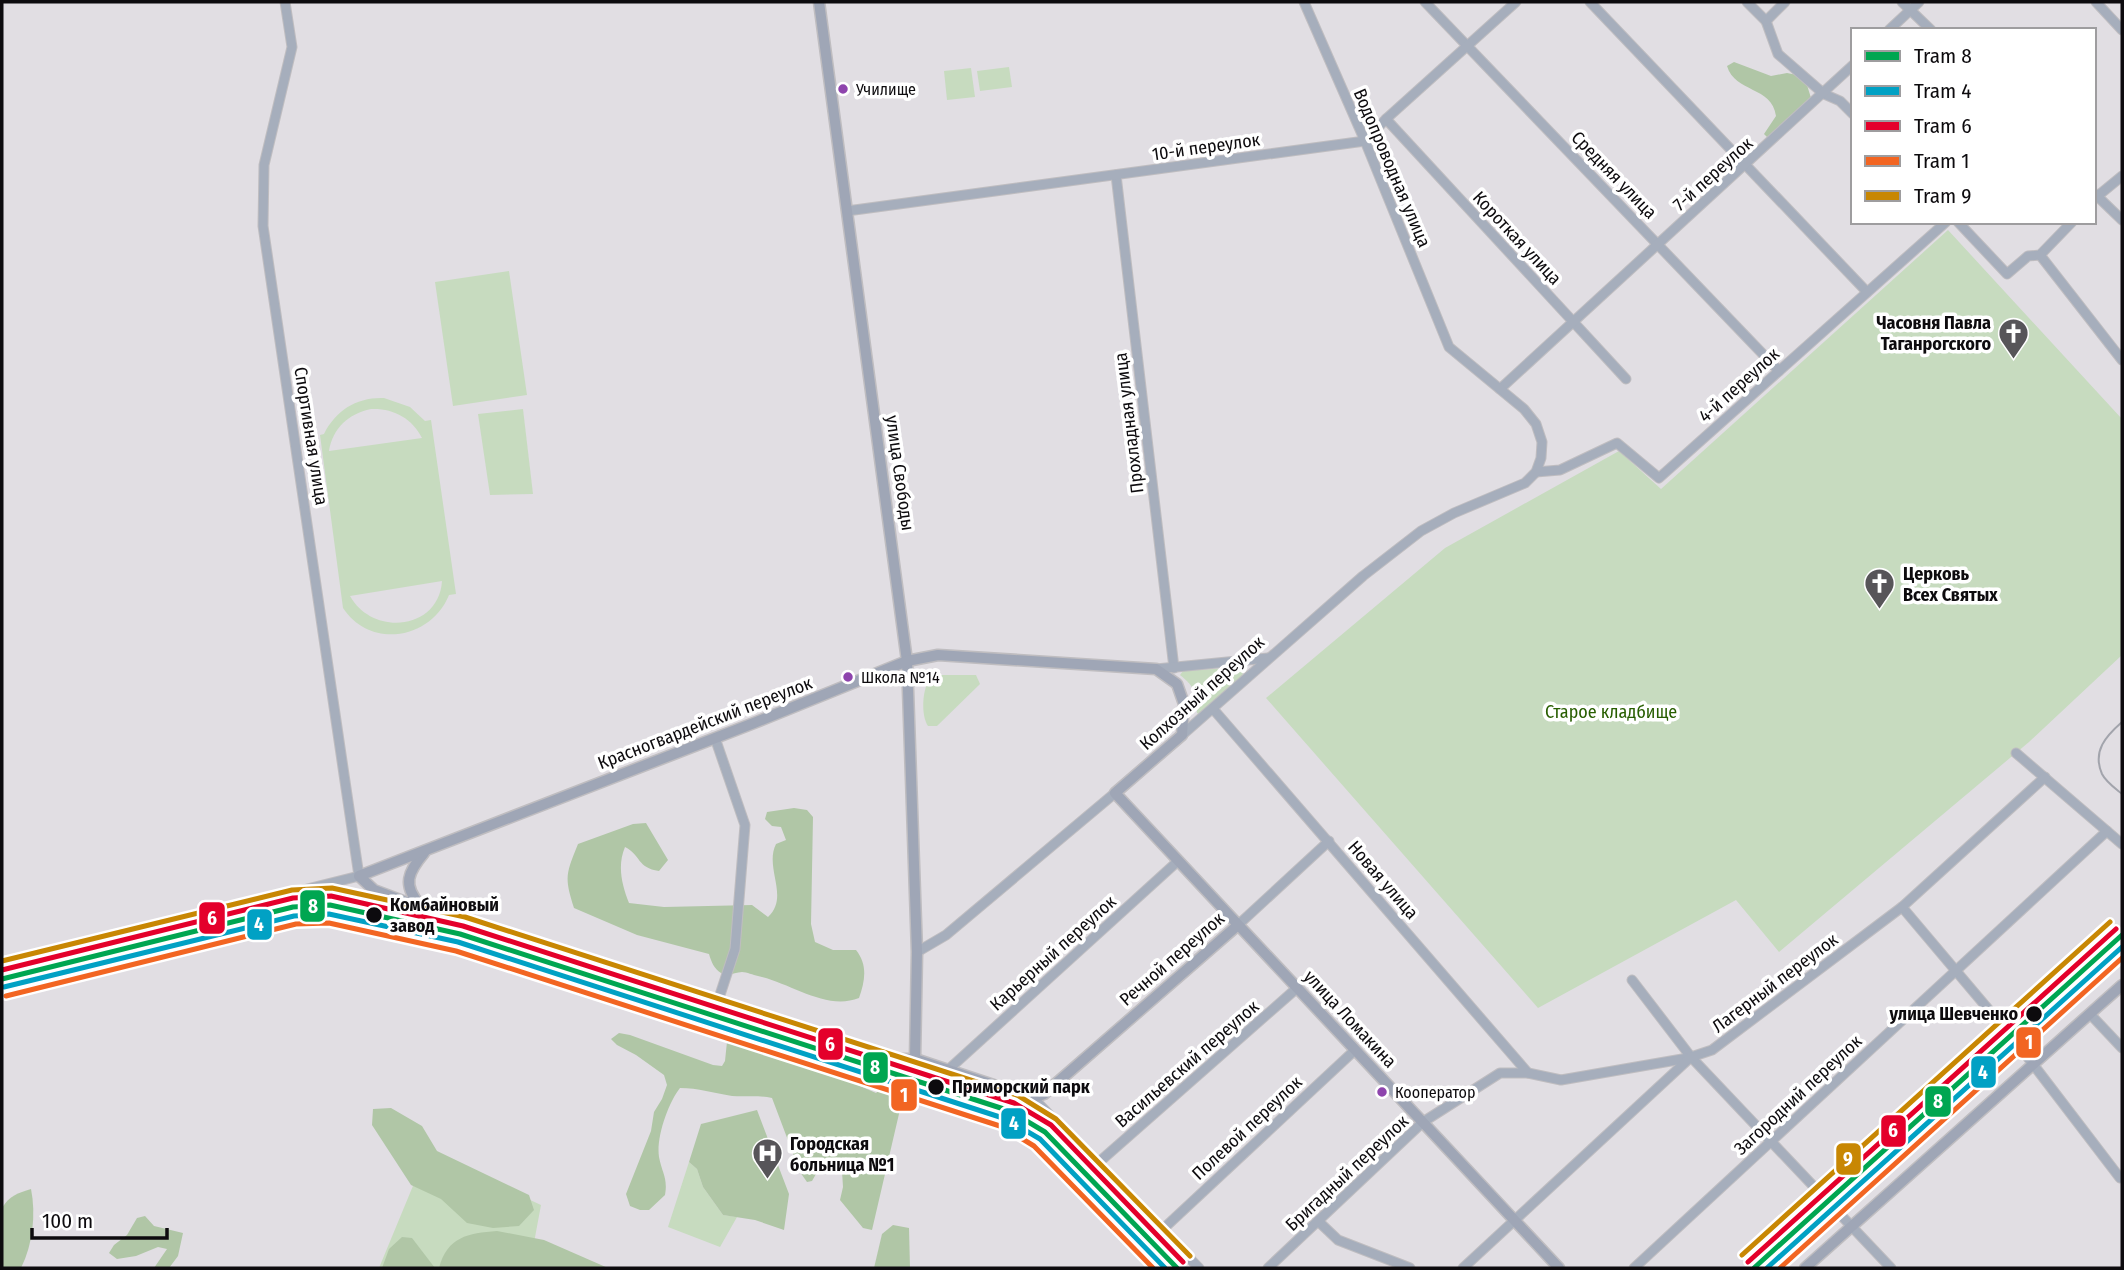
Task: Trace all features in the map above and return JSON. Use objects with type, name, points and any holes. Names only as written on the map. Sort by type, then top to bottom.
[{"type":"main road","name":"улица Свободы","points":[[819,2],[907,661],[917,952],[915,1059]]},
{"type":"main road","name":"Красногвардейский переулок","points":[[359,876],[907,661],[938,655],[1157,669]]},
{"type":"main road","points":[[1157,669],[1177,684],[1184,704],[1182,735]]},
{"type":"main road","name":"Колхозный переулок","points":[[1115,793],[1182,735]]},
{"type":"main road","name":"улица Ломакина","points":[[1115,793],[1559,1268]]},
{"type":"main road","points":[[424,908],[412,896],[407,882],[414,864],[425,850]]},
{"type":"main road","points":[[359,876],[374,890],[479,929],[874,1056],[915,1059],[1033,1098]]},
{"type":"main road","name":"Речной переулок","points":[[1033,1098],[1044,1094],[1238,925]]},
{"type":"main road","points":[[1805,1268],[2122,985]]},
{"type":"street","name":"Спортивная улица","points":[[285,2],[292,47],[264,165],[263,226],[359,876]]},
{"type":"street","name":"Водопроводная улица","points":[[1304,2],[1365,141],[1449,347],[1500,389]]},
{"type":"street","name":"Средняя улица","points":[[1426,2],[1779,370]]},
{"type":"street","points":[[1365,141],[1385,119],[1516,2]]},
{"type":"street","points":[[1590,2],[1867,292]]},
{"type":"street","points":[[1747,2],[1766,21],[1778,54],[1824,94],[1840,101],[1851,112]]},
{"type":"street","points":[[1766,21],[1785,2]]},
{"type":"street","points":[[1902,2],[1929,28]]},
{"type":"street","points":[[1891,28],[1919,2]]},
{"type":"street","points":[[2096,2],[2122,30]]},
{"type":"street","name":"7-й переулок","points":[[1500,389],[1851,67]]},
{"type":"street","name":"Короткая улица","points":[[1385,119],[1626,379]]},
{"type":"street","name":"10-й переулок","points":[[847,211],[1365,141]]},
{"type":"street","name":"Прохладная улица","points":[[1116,175],[1174,668]]},
{"type":"street","points":[[2096,195],[2122,176]]},
{"type":"street","points":[[2096,197],[2122,220]]},
{"type":"street","name":"4-й переулок","points":[[1536,472],[1560,470],[1617,443],[1658,478],[1944,224]]},
{"type":"street","points":[[1960,224],[2007,274],[2028,256],[2040,255],[2070,224]]},
{"type":"street","points":[[2040,255],[2122,360]]},
{"type":"street","points":[[1500,389],[1536,424],[1542,442],[1541,458],[1536,472]]},
{"type":"street","name":"Колхозный переулок","points":[[1182,735],[1214,710],[1268,658],[1363,576],[1421,531],[1454,513],[1525,483],[1536,472]]},
{"type":"street","name":"Красногвардейский переулок","points":[[1157,669],[1268,658]]},
{"type":"street","name":"Новая улица","points":[[1214,710],[1528,1073]]},
{"type":"street","points":[[715,738],[746,825],[734,948],[717,1004]]},
{"type":"street","points":[[2016,753],[2122,844]]},
{"type":"street","name":"Лагерный переулок","points":[[1463,1268],[1691,1057],[1712,1050],[1902,907],[2045,777]]},
{"type":"street","name":"Колхозный переулок","points":[[917,952],[946,935],[1115,793]]},
{"type":"street","name":"Загородний переулок","points":[[1634,1268],[2106,831]]},
{"type":"street","name":"Речной переулок","points":[[1238,925],[1329,841]]},
{"type":"street","name":"Карьерный переулок","points":[[949,1069],[1178,860]]},
{"type":"street","points":[[2,967],[359,876]]},
{"type":"street","points":[[1902,907],[2033,1065],[2120,1178]]},
{"type":"street","points":[[1632,980],[1691,1057],[1891,1268]]},
{"type":"street","name":"Васильевский переулок","points":[[1098,1163],[1297,988]]},
{"type":"street","points":[[2090,1014],[2122,1048]]},
{"type":"street","name":"Полевой переулок","points":[[1162,1230],[1355,1049]]},
{"type":"street","name":"Бригадный переулок","points":[[1268,1268],[1423,1122],[1500,1073],[1528,1073],[1561,1080],[1691,1057]]},
{"type":"street","points":[[1033,1098],[1199,1268]]},
{"type":"street","points":[[1318,1221],[1338,1240],[1410,1268]]},
{"type":"green space","points":[[1734,62],[1771,76],[1787,73],[1797,75],[1807,85],[1811,98],[1768,138],[1764,134],[1776,116],[1773,106],[1768,99],[1731,75],[1727,66]]},
{"type":"green space","points":[[1009,67],[1012,87],[980,91],[977,71]]},
{"type":"green space","points":[[971,68],[975,97],[947,100],[944,71]]},
{"type":"green space","name":"Старое кладбище","points":[[1948,230],[2122,419],[2122,655],[2029,742],[1779,952],[1736,900],[1538,1008],[1266,698],[1445,548],[1619,451],[1661,489]]},
{"type":"green space","points":[[509,271],[527,395],[453,406],[435,282]]},
{"type":"green space","points":[[374,398],[384,398],[410,407],[425,421],[431,420],[456,594],[449,595],[429,622],[400,634],[369,630],[355,621],[343,608],[320,435],[324,434],[335,418],[348,407]],"holes":[[[371,409],[394,412],[413,425],[422,438],[329,451],[334,435],[343,423],[355,414]],[[442,581],[438,597],[430,610],[418,618],[404,622],[388,622],[374,618],[360,609],[350,596]]]},
{"type":"green space","points":[[523,409],[533,494],[490,495],[478,414]]},
{"type":"green space","points":[[1229,668],[1243,671],[1242,678],[1197,713],[1194,691],[1180,675],[1183,671]]},
{"type":"green space","points":[[939,675],[976,675],[980,684],[937,726],[928,726],[923,710],[925,690],[929,680]]},
{"type":"green space","points":[[794,808],[807,810],[813,817],[811,924],[815,942],[833,950],[856,950],[864,973],[859,998],[847,1001],[821,999],[746,972],[724,974],[715,967],[709,954],[637,935],[574,908],[568,876],[578,844],[633,824],[646,823],[668,860],[659,871],[652,869],[625,847],[621,875],[629,903],[664,907],[752,905],[768,917],[777,901],[773,853],[776,844],[786,840],[781,827],[772,826],[765,819],[767,812]]},
{"type":"green space","points":[[733,1029],[785,1053],[852,1074],[851,1082],[876,1093],[885,1084],[905,1088],[872,1230],[863,1228],[840,1200],[842,1171],[830,1165],[820,1167],[812,1181],[807,1182],[800,1172],[772,1098],[732,1096],[693,1089],[680,1088],[671,1102],[661,1131],[659,1157],[665,1180],[665,1195],[649,1210],[630,1206],[626,1194],[651,1131],[654,1112],[667,1085],[664,1075],[611,1039],[619,1033],[630,1035],[722,1066],[728,1032]]},
{"type":"green space","points":[[391,1108],[422,1126],[437,1151],[529,1195],[534,1210],[519,1226],[493,1228],[467,1223],[441,1199],[411,1185],[372,1125],[373,1109]]},
{"type":"green space","points":[[757,1110],[789,1194],[784,1230],[755,1220],[723,1215],[703,1187],[697,1169],[689,1162],[701,1124]]},
{"type":"green space","points":[[427,1152],[541,1205],[533,1248],[573,1268],[379,1268]]},
{"type":"green space","points":[[689,1162],[697,1169],[703,1187],[723,1215],[737,1217],[720,1247],[668,1227]]},
{"type":"green space","points":[[31,1189],[32,1229],[25,1259],[21,1268],[2,1268],[2,1208],[14,1196]]},
{"type":"green space","points":[[145,1216],[154,1226],[183,1233],[178,1256],[169,1268],[154,1268],[167,1249],[158,1247],[136,1256],[117,1259],[109,1253],[114,1245],[127,1235],[137,1218]]},
{"type":"green space","points":[[893,1225],[909,1228],[910,1268],[874,1268],[882,1234]]},
{"type":"green space","points":[[497,1231],[544,1240],[608,1268],[439,1268],[447,1249],[453,1243],[468,1235]]},
{"type":"green space","points":[[402,1237],[412,1238],[435,1268],[382,1268],[389,1249]]},
{"type":"tram line","points":[[2122,722],[2102,745],[2099,758],[2102,774],[2122,794]]},
{"type":"tram line","name":"9","points":[[2,961],[292,890],[332,888],[465,917],[1017,1095],[1056,1119],[1190,1256]]},
{"type":"tram line","name":"6","points":[[2,970],[293,898],[331,896],[463,926],[1014,1103],[1051,1125],[1183,1262]]},
{"type":"tram line","name":"8","points":[[2,979],[293,907],[330,905],[460,934],[1010,1111],[1045,1132],[1177,1268]]},
{"type":"tram line","name":"4","points":[[4,987],[294,916],[329,914],[458,942],[1006,1119],[1040,1139],[1165,1268]]},
{"type":"tram line","name":"9","points":[[1742,1255],[2110,922]]},
{"type":"tram line","name":"1","points":[[6,996],[296,924],[329,923],[456,951],[1003,1127],[1034,1146],[1153,1268]]},
{"type":"tram line","name":"6","points":[[1748,1262],[2116,929]]},
{"type":"tram line","name":"8","points":[[1754,1268],[2122,935]]},
{"type":"tram line","name":"4","points":[[1767,1268],[2122,947]]},
{"type":"tram line","name":"1","points":[[1780,1268],[2122,958]]},
{"type":"place","name":"Училище","points":[[843,89]]},
{"type":"place","name":"Часовня Павла Таганрогского","points":[[2014,360]]},
{"type":"place","name":"Церковь Всех Святых","points":[[1880,611]]},
{"type":"place","name":"Школа №14","points":[[848,677]]},
{"type":"place","name":"Комбайновый завод","points":[[374,915]]},
{"type":"place","name":"улица Шевченко","points":[[2034,1014]]},
{"type":"place","name":"Приморский парк","points":[[936,1087]]},
{"type":"place","name":"Кооператор","points":[[1382,1092]]},
{"type":"place","name":"Городская больница №1","points":[[767,1181]]}]
